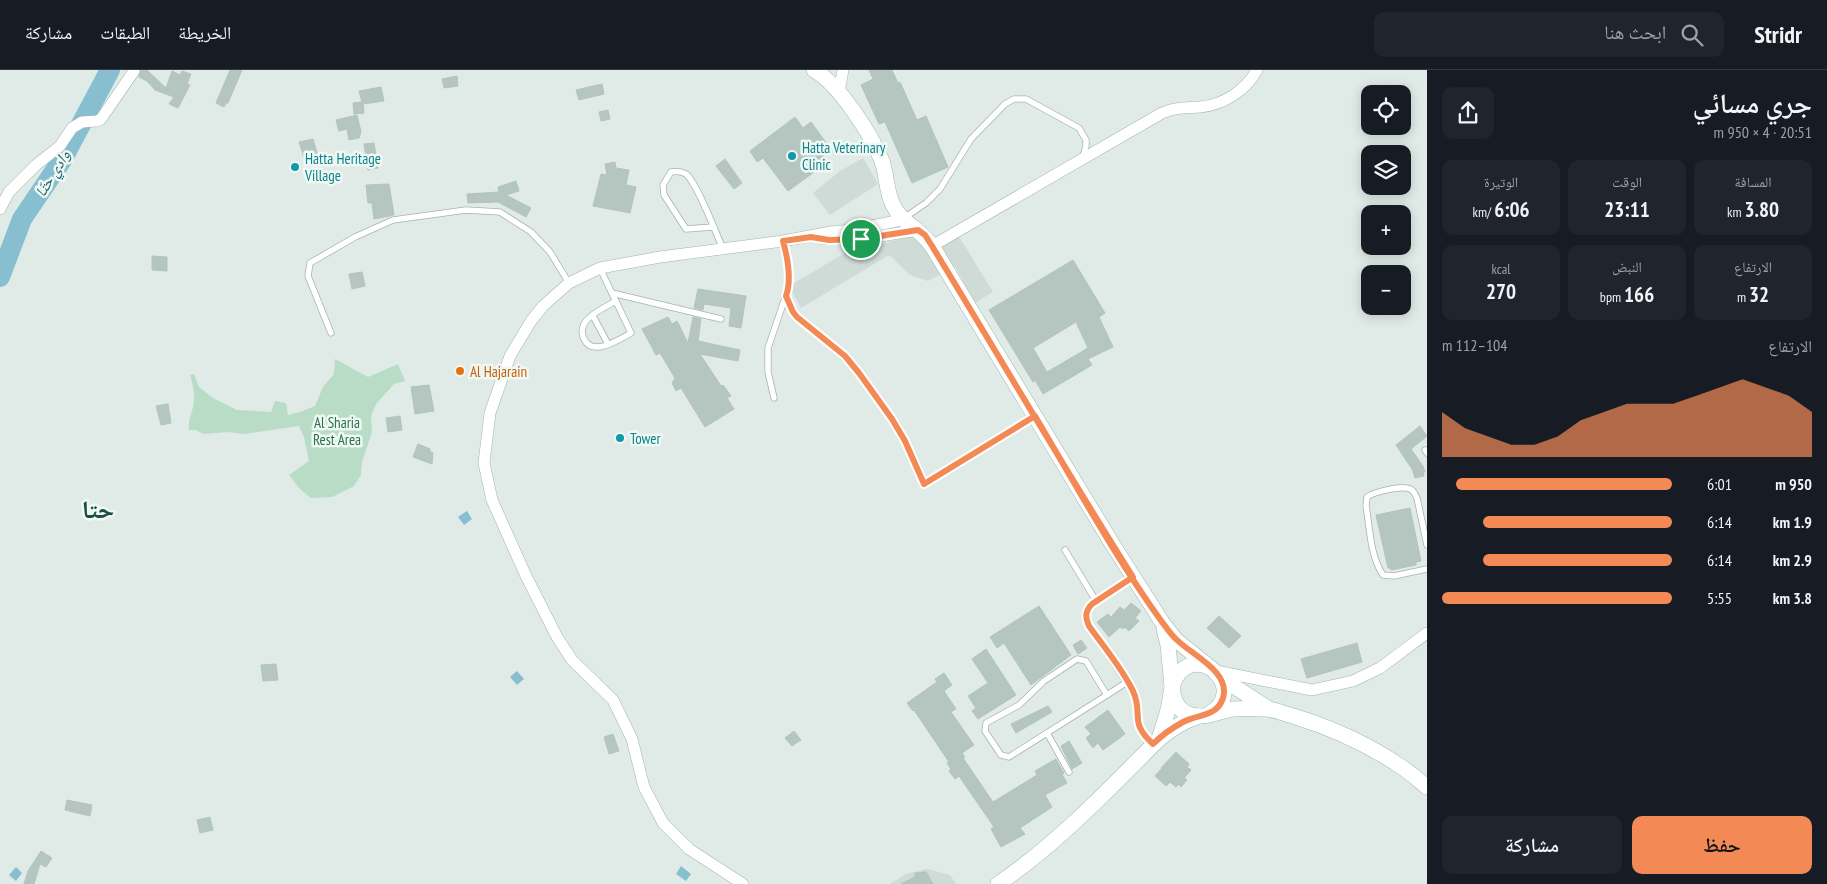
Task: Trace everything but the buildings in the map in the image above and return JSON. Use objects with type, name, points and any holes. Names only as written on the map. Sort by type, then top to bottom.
[{"type":"main road","points":[[816,70],[839,92],[859,120],[882,163],[886,187],[893,205],[902,220],[925,235],[1162,622],[1176,640],[1232,685],[1270,710]]},
{"type":"main road","points":[[1156,742],[1168,709],[1172,686],[1180,671],[1196,665],[1204,665],[1215,671],[1224,689],[1224,697],[1220,705],[1203,716],[1190,715],[1182,711],[1176,704],[1173,696],[1172,686],[1168,645],[1162,622]]},
{"type":"main road","points":[[998,884],[1021,868],[1078,818],[1156,742],[1179,724],[1203,716],[1234,709],[1270,710],[1313,722],[1401,766],[1427,787]]},
{"type":"street","points":[[839,92],[843,70]]},
{"type":"street","points":[[932,246],[1171,110],[1180,107],[1210,105],[1235,95],[1245,86],[1257,70]]},
{"type":"street","points":[[0,209],[10,192],[36,166],[60,146],[72,128],[101,119],[134,71]]},
{"type":"street","points":[[742,884],[690,849],[663,823],[644,787],[632,739],[613,700],[572,660],[557,638],[526,576],[492,500],[484,463],[490,413],[510,356],[531,320],[543,306],[569,283],[600,268],[660,257],[811,237],[902,220]]},
{"type":"street","points":[[811,237],[829,240],[861,239],[918,230]]},
{"type":"street","points":[[1215,671],[1312,690],[1353,681],[1380,668],[1427,633]]},
{"type":"lane","points":[[902,220],[926,203],[940,189],[972,139],[1005,104],[1014,99],[1026,99],[1079,128],[1086,140],[1082,160]]},
{"type":"lane","points":[[713,227],[686,229],[664,195],[663,185],[671,172],[684,173],[692,180],[723,249]]},
{"type":"lane","points":[[330,333],[308,276],[310,263],[355,237],[393,220],[466,210],[500,212],[531,232],[550,252],[569,283]]},
{"type":"lane","points":[[774,398],[768,372],[768,348],[788,289],[788,260],[783,241]]},
{"type":"lane","points":[[600,268],[616,300],[631,333],[601,348],[586,342],[582,335],[586,320],[616,300]]},
{"type":"lane","points":[[612,293],[721,319]]},
{"type":"lane","points":[[786,296],[797,317],[845,356],[859,373],[892,419],[905,441],[924,484],[1035,416]]},
{"type":"lane","points":[[593,316],[608,344]]},
{"type":"lane","points":[[1427,545],[1417,498],[1409,488],[1372,493],[1367,497],[1366,506],[1375,556],[1383,575],[1394,576],[1427,569]]},
{"type":"lane","points":[[1065,550],[1096,602]]},
{"type":"lane","points":[[1133,577],[1088,608],[1086,620],[1136,699],[1137,722],[1140,731],[1156,742]]},
{"type":"lane","points":[[1107,695],[1086,661],[1077,659],[1040,684],[1019,705],[986,723],[984,728],[1001,755],[1006,758],[1047,733],[1107,695],[1127,682]]},
{"type":"lane","points":[[1047,733],[1069,772]]},
{"type":"shaded area","points":[[863,158],[878,184],[830,215],[813,193],[840,171]]},
{"type":"shaded area","points":[[915,235],[927,253],[958,235],[993,292],[975,303],[955,266],[928,281],[910,275],[889,255],[801,308],[789,286],[845,253]]},
{"type":"shaded area","points":[[927,869],[950,875],[956,884],[890,884],[906,874]]},
{"type":"green space","name":"Al Sharia Rest Area","points":[[335,359],[368,377],[398,364],[405,381],[394,384],[376,404],[371,416],[372,432],[362,462],[361,475],[354,486],[332,497],[311,498],[299,488],[289,475],[309,461],[304,437],[299,426],[244,434],[228,432],[203,434],[196,430],[189,430],[194,397],[190,375],[194,374],[199,387],[213,398],[237,410],[271,412],[275,401],[286,403],[288,415],[315,406],[323,387],[334,374]]},
{"type":"water","points":[[467,511],[472,519],[464,525],[458,517]]},
{"type":"water","points":[[517,671],[524,679],[517,685],[510,677]]},
{"type":"water","points":[[681,866],[691,874],[686,881],[676,874]]},
{"type":"water","points":[[16,867],[22,873],[16,881],[9,875]]},
{"type":"waterway","name":"وادي حتّا","points":[[0,277],[22,219],[62,160],[110,70]]},
{"type":"place","name":"Hatta Veterinary Clinic","points":[[792,156]]},
{"type":"place","name":"Hatta Heritage Village","points":[[295,167]]},
{"type":"place","name":"Al Hajarain","points":[[460,371]]},
{"type":"place","name":"Tower","points":[[620,438]]},
{"type":"district","name":"حتا","points":[[98,509]]},
{"type":"route","points":[[861,239],[829,240],[811,237],[783,241],[788,260],[788,289],[786,296],[793,312],[852,364],[892,419],[905,441],[924,484],[1035,416],[1162,622],[1176,640],[1218,674],[1222,681],[1224,697],[1215,711],[1208,715],[1185,721],[1153,744],[1143,735],[1137,722],[1137,706],[1133,692],[1086,620],[1088,608],[1092,604],[1133,577],[1111,542],[1035,416],[925,235],[918,230],[877,238],[861,239]]}]
